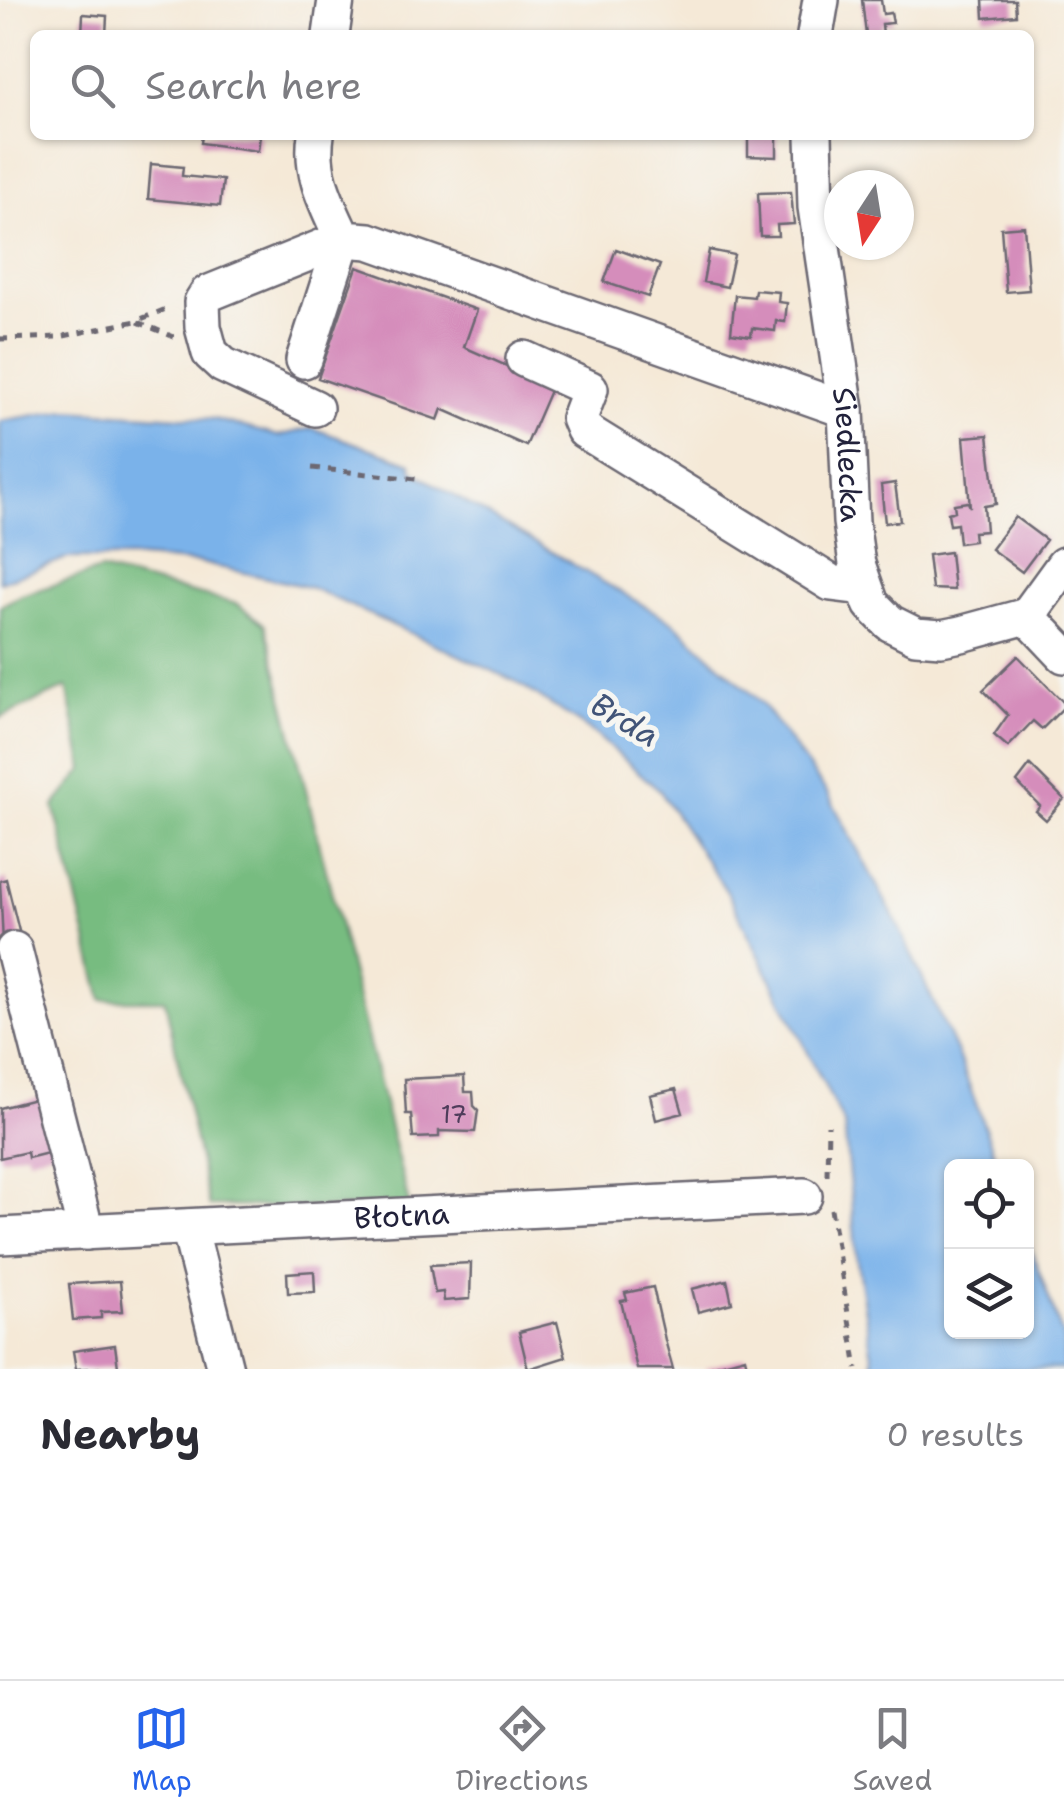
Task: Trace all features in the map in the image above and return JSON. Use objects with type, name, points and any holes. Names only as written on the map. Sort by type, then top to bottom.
[{"type":"street","points":[[331,30],[336,0]]},
{"type":"street","points":[[815,30],[821,0]]},
{"type":"street","points":[[304,360],[343,240],[319,188],[312,157],[315,140]]},
{"type":"street","name":"Siedlecka","points":[[814,140],[816,208],[846,410],[851,522],[863,587]]},
{"type":"street","points":[[315,408],[222,365],[210,354],[202,302],[207,294],[343,240],[369,241],[846,410]]},
{"type":"street","points":[[524,359],[590,389],[579,418],[584,430],[831,583],[863,587],[880,615],[916,636],[941,638],[1027,616],[1064,565]]},
{"type":"street","points":[[1027,616],[1064,655]]},
{"type":"street","points":[[14,950],[86,1232]]},
{"type":"street","name":"Błotna","points":[[0,1236],[813,1197]]},
{"type":"street","points":[[188,1227],[225,1369]]},
{"type":"path","points":[[0,339],[58,337],[136,321],[207,294]]},
{"type":"path","points":[[312,468],[416,479],[422,476]]},
{"type":"path","points":[[828,1125],[827,1182],[813,1197],[834,1213],[857,1369]]},
{"type":"green space","points":[[101,570],[237,604],[265,625],[410,1208],[209,1206],[165,1000],[102,1000],[54,806],[84,769],[67,687],[0,718],[0,606]]},
{"type":"water","name":"Brda","points":[[66,410],[214,419],[278,436],[312,428],[411,463],[412,470],[422,477],[674,623],[761,702],[828,794],[897,923],[958,1055],[996,1159],[944,1159],[944,1339],[1034,1339],[1034,1258],[1064,1339],[1064,1369],[874,1369],[857,1261],[844,1124],[727,892],[660,791],[594,733],[515,681],[312,588],[201,563],[141,558],[68,558],[0,582],[0,421]]},
{"type":"building","points":[[862,0],[881,0],[883,14],[891,13],[893,23],[882,24],[883,30],[865,30]]},
{"type":"building","points":[[983,0],[1015,0],[1016,15],[984,18]]},
{"type":"building","points":[[83,14],[107,16],[106,30],[82,30]]},
{"type":"building","points":[[201,140],[259,140],[258,151],[201,143]]},
{"type":"building","points":[[748,140],[777,140],[777,157],[748,156]]},
{"type":"building","points":[[151,164],[183,167],[182,176],[223,180],[220,206],[148,199]]},
{"type":"building","points":[[791,192],[794,224],[777,225],[778,236],[760,236],[758,193]]},
{"type":"building","points":[[1024,226],[1029,290],[1006,292],[1001,228]]},
{"type":"building","points":[[616,249],[660,265],[648,297],[604,282]]},
{"type":"building","points":[[709,250],[734,255],[727,287],[703,282]]},
{"type":"building","points":[[357,267],[477,310],[464,347],[552,386],[526,446],[442,409],[438,420],[318,378]]},
{"type":"building","points":[[755,290],[779,292],[778,302],[787,303],[785,322],[776,321],[775,331],[752,328],[751,336],[731,333],[735,295],[754,297]]},
{"type":"building","points":[[988,435],[996,504],[984,506],[986,531],[973,532],[974,541],[959,543],[957,524],[950,525],[948,513],[955,511],[954,504],[968,502],[970,507],[964,437]]},
{"type":"building","points":[[895,483],[900,521],[885,523],[881,485]]},
{"type":"building","points":[[1015,517],[1046,540],[1022,572],[991,549]]},
{"type":"building","points":[[950,552],[954,590],[932,589],[928,555]]},
{"type":"building","points":[[1018,656],[1064,707],[1042,729],[1033,721],[1008,747],[994,735],[1008,715],[983,690]]},
{"type":"building","points":[[1030,765],[1064,799],[1046,820],[1036,811],[1040,806],[1017,782]]},
{"type":"building","points":[[6,879],[21,939],[3,944],[0,881]]},
{"type":"building","points":[[464,1076],[465,1092],[473,1092],[478,1110],[475,1132],[439,1131],[439,1137],[413,1138],[411,1114],[406,1114],[404,1079]]},
{"type":"building","points":[[676,1089],[683,1113],[656,1120],[650,1095]]},
{"type":"building","points":[[46,1096],[60,1150],[28,1158],[27,1152],[0,1158],[0,1108]]},
{"type":"building","points":[[471,1263],[470,1299],[444,1301],[443,1292],[435,1293],[430,1265]]},
{"type":"building","points":[[314,1271],[315,1292],[288,1293],[287,1273]]},
{"type":"building","points":[[727,1280],[732,1303],[698,1312],[692,1289]]},
{"type":"building","points":[[120,1281],[123,1311],[73,1320],[69,1284]]},
{"type":"building","points":[[653,1287],[673,1369],[637,1369],[621,1301],[627,1300],[625,1293]]},
{"type":"building","points":[[557,1322],[566,1357],[528,1369],[519,1332]]},
{"type":"building","points":[[115,1345],[118,1367],[76,1369],[73,1351]]},
{"type":"building","points":[[745,1357],[748,1369],[705,1369],[705,1368]]}]
